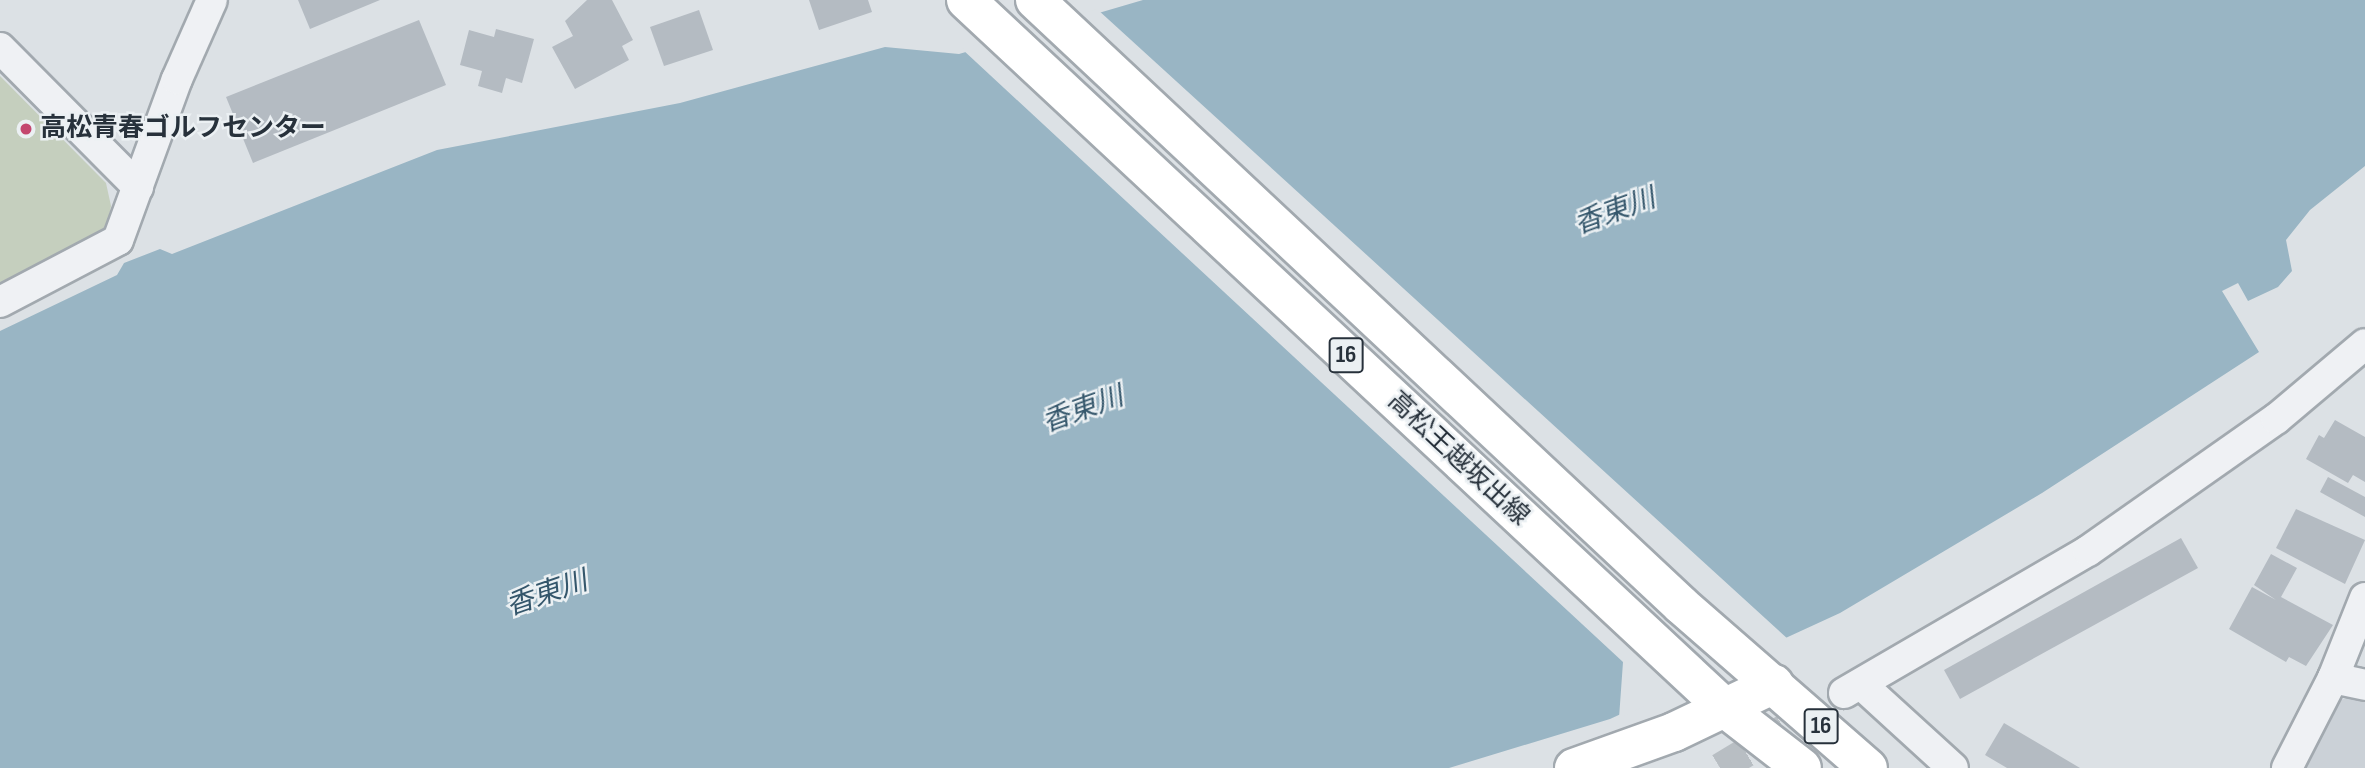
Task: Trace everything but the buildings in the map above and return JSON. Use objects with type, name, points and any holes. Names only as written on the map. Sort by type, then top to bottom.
[{"type":"main road","name":"高松王越坂出線","points":[[1036,1],[1764,677],[1868,768]]},
{"type":"main road","name":"高松王越坂出線","points":[[974,9],[1717,700],[1802,768]]},
{"type":"main road","points":[[1574,768],[1764,677]]},
{"type":"street","points":[[0,302],[118,240],[212,0]]},
{"type":"street","points":[[0,48],[138,187]]},
{"type":"street","points":[[1953,768],[1853,689],[2088,551],[2276,419],[2365,344]]},
{"type":"street","points":[[2287,768],[2333,678],[2365,598]]},
{"type":"street","points":[[2333,678],[2365,685]]},
{"type":"shaded area","points":[[2353,695],[2365,698],[2365,768],[2300,768],[2334,703]]},
{"type":"green space","name":"高松青春ゴルフセンター","points":[[0,76],[106,183],[111,206],[106,232],[0,290]]},
{"type":"water","name":"香東川","points":[[1143,0],[2365,0],[2365,166],[2310,210],[2286,240],[2292,271],[2278,287],[2248,301],[2238,283],[2222,291],[2259,352],[2042,493],[1840,613],[1610,719],[1449,768],[0,768],[0,331],[117,275],[124,263],[160,249],[172,254],[437,150],[680,103],[885,47],[959,54]]},
{"type":"pier","points":[[1097,9],[1789,640],[1619,718],[1623,662],[962,49]]},
{"type":"tunnel","points":[[1720,768],[1844,693]]},
{"type":"place","name":"高松青春ゴルフセンター","points":[[26,129]]}]
